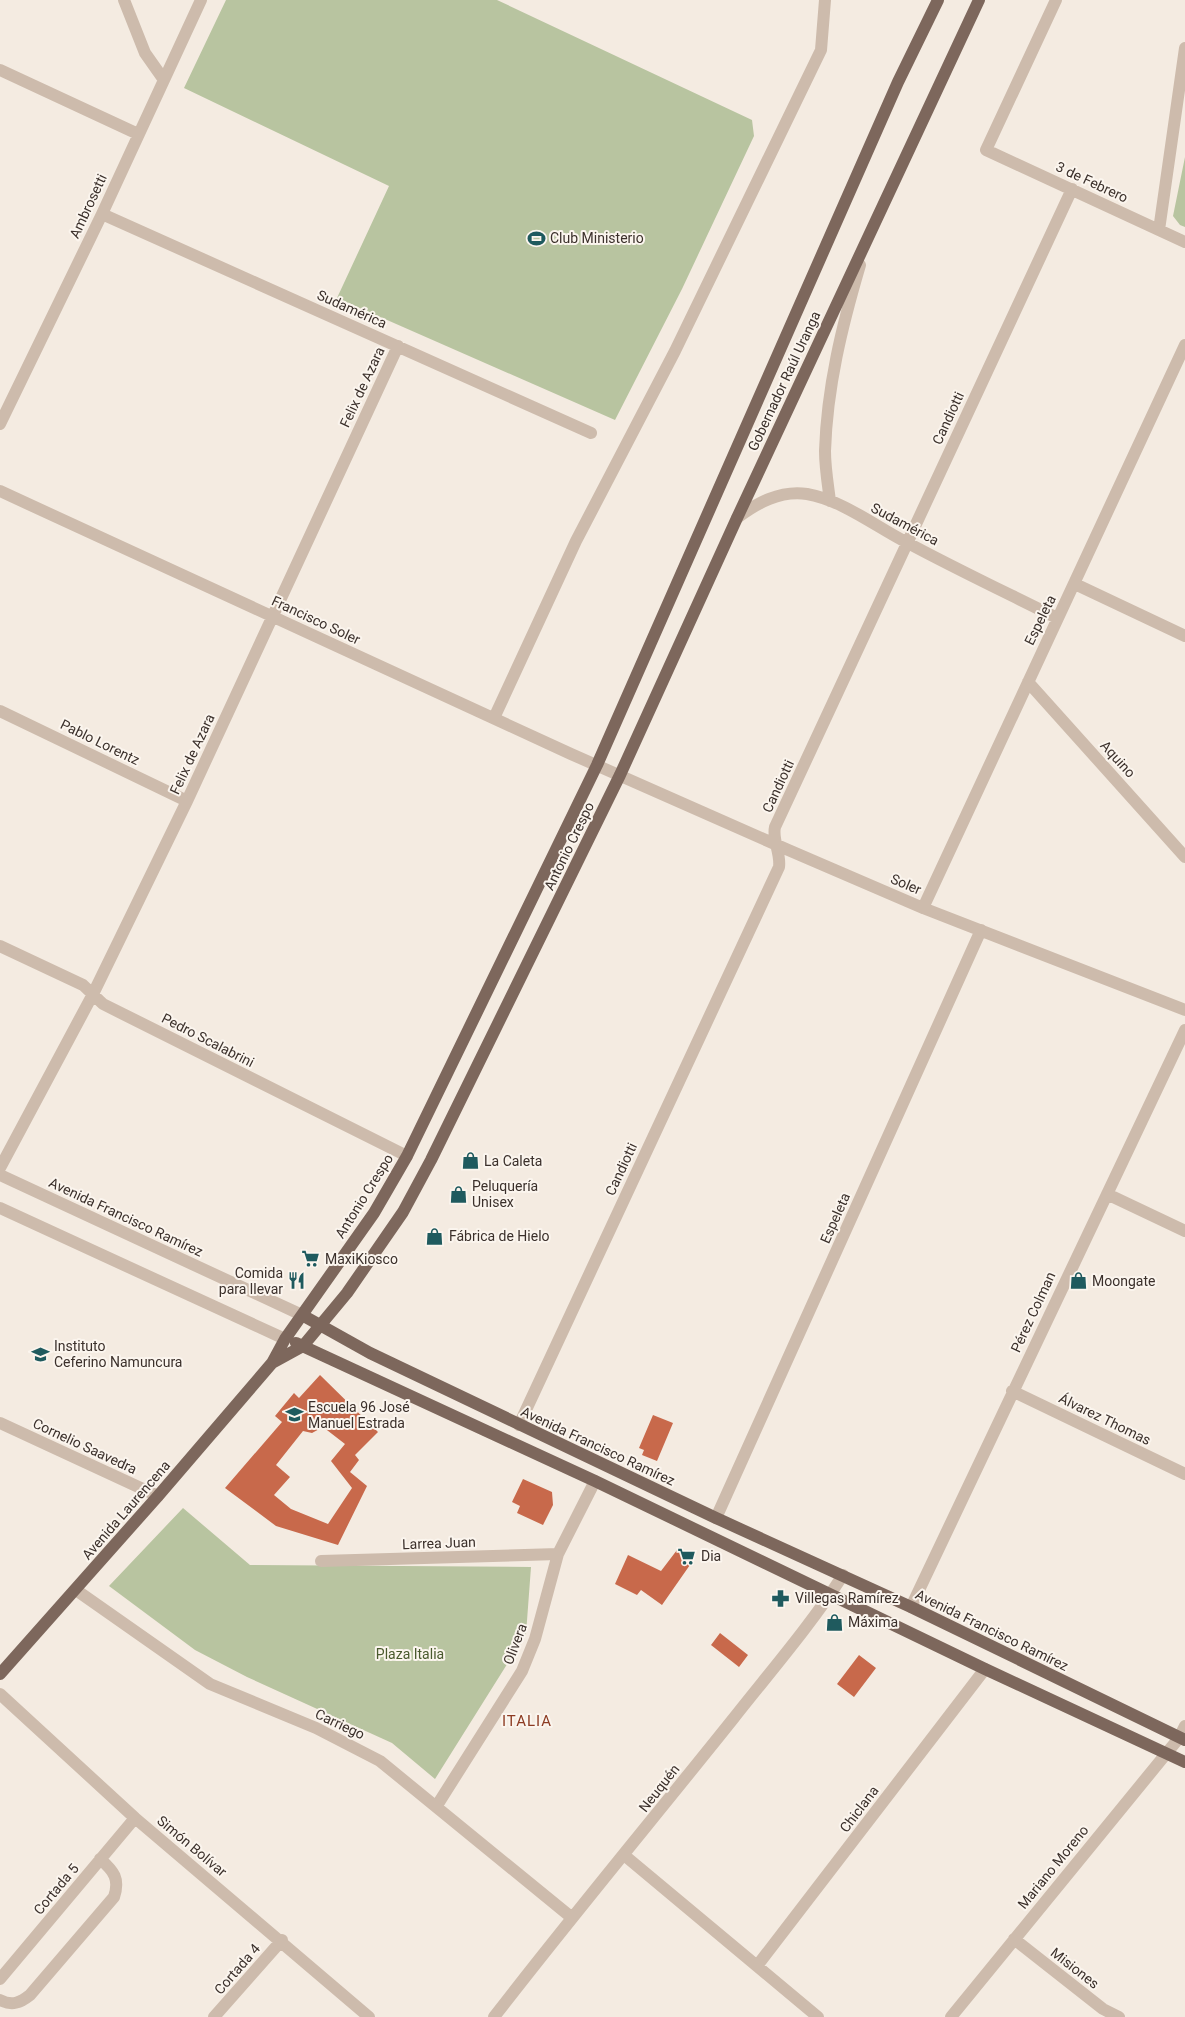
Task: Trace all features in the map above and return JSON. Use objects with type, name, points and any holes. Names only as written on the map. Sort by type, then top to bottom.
[{"type":"main road","name":"Gobernador Raúl Uranga","points":[[596,765],[898,82],[938,0]]},
{"type":"main road","name":"Gobernador Raúl Uranga","points":[[620,775],[737,518],[979,0]]},
{"type":"main road","name":"Antonio Crespo","points":[[272,1362],[285,1339],[374,1213],[407,1156],[596,765]]},
{"type":"main road","name":"Antonio Crespo","points":[[272,1362],[304,1346],[376,1252],[403,1212],[427,1169],[620,775]]},
{"type":"main road","name":"Avenida Francisco Ramírez","points":[[302,1315],[370,1354],[716,1518],[843,1575],[1183,1735]]},
{"type":"main road","points":[[285,1339],[304,1346],[595,1481],[985,1669],[1185,1762]]},
{"type":"main road","name":"Avenida Laurencena","points":[[0,1674],[158,1496],[272,1362]]},
{"type":"street","points":[[124,0],[144,53],[164,80]]},
{"type":"street","name":"Ambrosetti","points":[[0,424],[102,214],[201,0]]},
{"type":"street","points":[[494,718],[576,541],[674,351],[821,50],[825,0]]},
{"type":"street","name":"3 de Febrero","points":[[1056,0],[986,150],[1185,242]]},
{"type":"street","points":[[1159,230],[1185,48]]},
{"type":"street","points":[[0,70],[138,134]]},
{"type":"street","name":"Candiotti","points":[[519,1425],[778,867],[779,852],[774,833],[776,827],[1072,189]]},
{"type":"street","name":"Sudamérica","points":[[102,214],[590,433]]},
{"type":"street","points":[[830,501],[825,453],[829,399],[844,316],[867,240]]},
{"type":"street","name":"Felix de Azara","points":[[0,1168],[93,994],[187,801],[398,346]]},
{"type":"street","name":"Espeleta","points":[[923,908],[1057,618],[1076,584],[1185,346]]},
{"type":"street","name":"Francisco Soler","points":[[0,491],[620,775]]},
{"type":"street","name":"Sudamérica","points":[[737,518],[757,503],[781,495],[806,494],[830,501],[907,543],[1057,618]]},
{"type":"street","points":[[1076,584],[1185,636]]},
{"type":"street","name":"Aquino","points":[[1028,682],[1185,857]]},
{"type":"street","name":"Pablo Lorentz","points":[[0,711],[187,801]]},
{"type":"street","name":"Soler","points":[[620,775],[923,908],[1185,1010]]},
{"type":"street","name":"Espeleta","points":[[716,1518],[981,930]]},
{"type":"street","name":"Pedro Scalabrini","points":[[0,946],[83,985],[103,1004],[407,1156]]},
{"type":"street","name":"Pérez Colman","points":[[911,1607],[1012,1390],[1185,1030]]},
{"type":"street","name":"Avenida Francisco Ramírez","points":[[0,1175],[302,1315]]},
{"type":"street","points":[[1107,1194],[1185,1231]]},
{"type":"street","points":[[0,1208],[285,1339]]},
{"type":"street","name":"Álvarez Thomas","points":[[1012,1390],[1185,1474]]},
{"type":"street","name":"Cornelio Saavedra","points":[[0,1423],[158,1496]]},
{"type":"street","name":"Olivera","points":[[436,1807],[522,1671],[535,1639],[558,1554],[595,1481]]},
{"type":"street","name":"Larrea Juan","points":[[321,1562],[558,1554]]},
{"type":"street","name":"Neuquén","points":[[494,2017],[571,1917],[624,1855],[831,1594],[843,1575]]},
{"type":"street","name":"Carriego","points":[[76,1590],[210,1684],[354,1746],[380,1761],[571,1917]]},
{"type":"street","name":"Chiclana","points":[[757,1966],[985,1669]]},
{"type":"street","name":"Simón Bolívar","points":[[0,1694],[135,1818],[282,1940],[369,2017]]},
{"type":"street","name":"Mariano Moreno","points":[[951,2017],[1183,1735]]},
{"type":"street","name":"Cortada 5","points":[[0,1979],[135,1818]]},
{"type":"street","points":[[624,1855],[818,2017]]},
{"type":"street","points":[[0,2000],[10,2004],[20,2003],[30,1995],[114,1897],[117,1878],[113,1870],[100,1859]]},
{"type":"street","name":"Misiones","points":[[1014,1939],[1103,2009],[1119,2017]]},
{"type":"street","name":"Cortada 4","points":[[214,2017],[282,1940]]},
{"type":"green space","name":"Club Ministerio","points":[[226,0],[497,0],[752,120],[754,136],[682,289],[615,420],[337,298],[389,186],[184,88]]},
{"type":"green space","points":[[1185,157],[1185,227],[1180,225],[1173,216]]},
{"type":"green space","name":"Plaza Italia","points":[[183,1508],[250,1565],[531,1567],[526,1634],[435,1779],[392,1743],[247,1677],[195,1650],[109,1586]]},
{"type":"building","points":[[320,1375],[378,1432],[355,1455],[359,1460],[350,1472],[367,1486],[338,1545],[276,1526],[225,1488],[282,1422],[275,1416],[294,1393],[299,1398]],"holes":[[[323,1427],[345,1444],[331,1461],[352,1488],[328,1524],[291,1509],[274,1495],[290,1477],[276,1465],[303,1431],[312,1433]]]},
{"type":"building","points":[[653,1415],[673,1423],[657,1461],[642,1455],[644,1450],[639,1448]]},
{"type":"building","points":[[523,1479],[552,1492],[553,1505],[543,1525],[517,1513],[520,1506],[512,1502]]},
{"type":"building","points":[[677,1550],[692,1562],[662,1605],[641,1590],[637,1595],[615,1584],[628,1555],[661,1571]]},
{"type":"building","points":[[720,1633],[748,1655],[739,1667],[711,1645]]},
{"type":"building","points":[[859,1655],[876,1668],[854,1697],[837,1684]]},
{"type":"place","name":"Club Ministerio","points":[[536,238]]},
{"type":"place","name":"La Caleta","points":[[470,1161]]},
{"type":"place","name":"Peluquería Unisex","points":[[458,1194]]},
{"type":"place","name":"Fábrica de Hielo","points":[[435,1236]]},
{"type":"place","name":"MaxiKiosco","points":[[311,1259]]},
{"type":"place","name":"Comida para llevar","points":[[297,1281]]},
{"type":"place","name":"Moongate","points":[[1078,1281]]},
{"type":"place","name":"Instituto Ceferino Namuncura","points":[[40,1354]]},
{"type":"place","name":"Escuela 96 José Manuel Estrada","points":[[294,1415]]},
{"type":"place","name":"Dia","points":[[687,1556]]},
{"type":"place","name":"Villegas Ramírez","points":[[781,1598]]},
{"type":"place","name":"Máxima","points":[[834,1622]]},
{"type":"district","name":"ITALIA","points":[[527,1721]]}]
